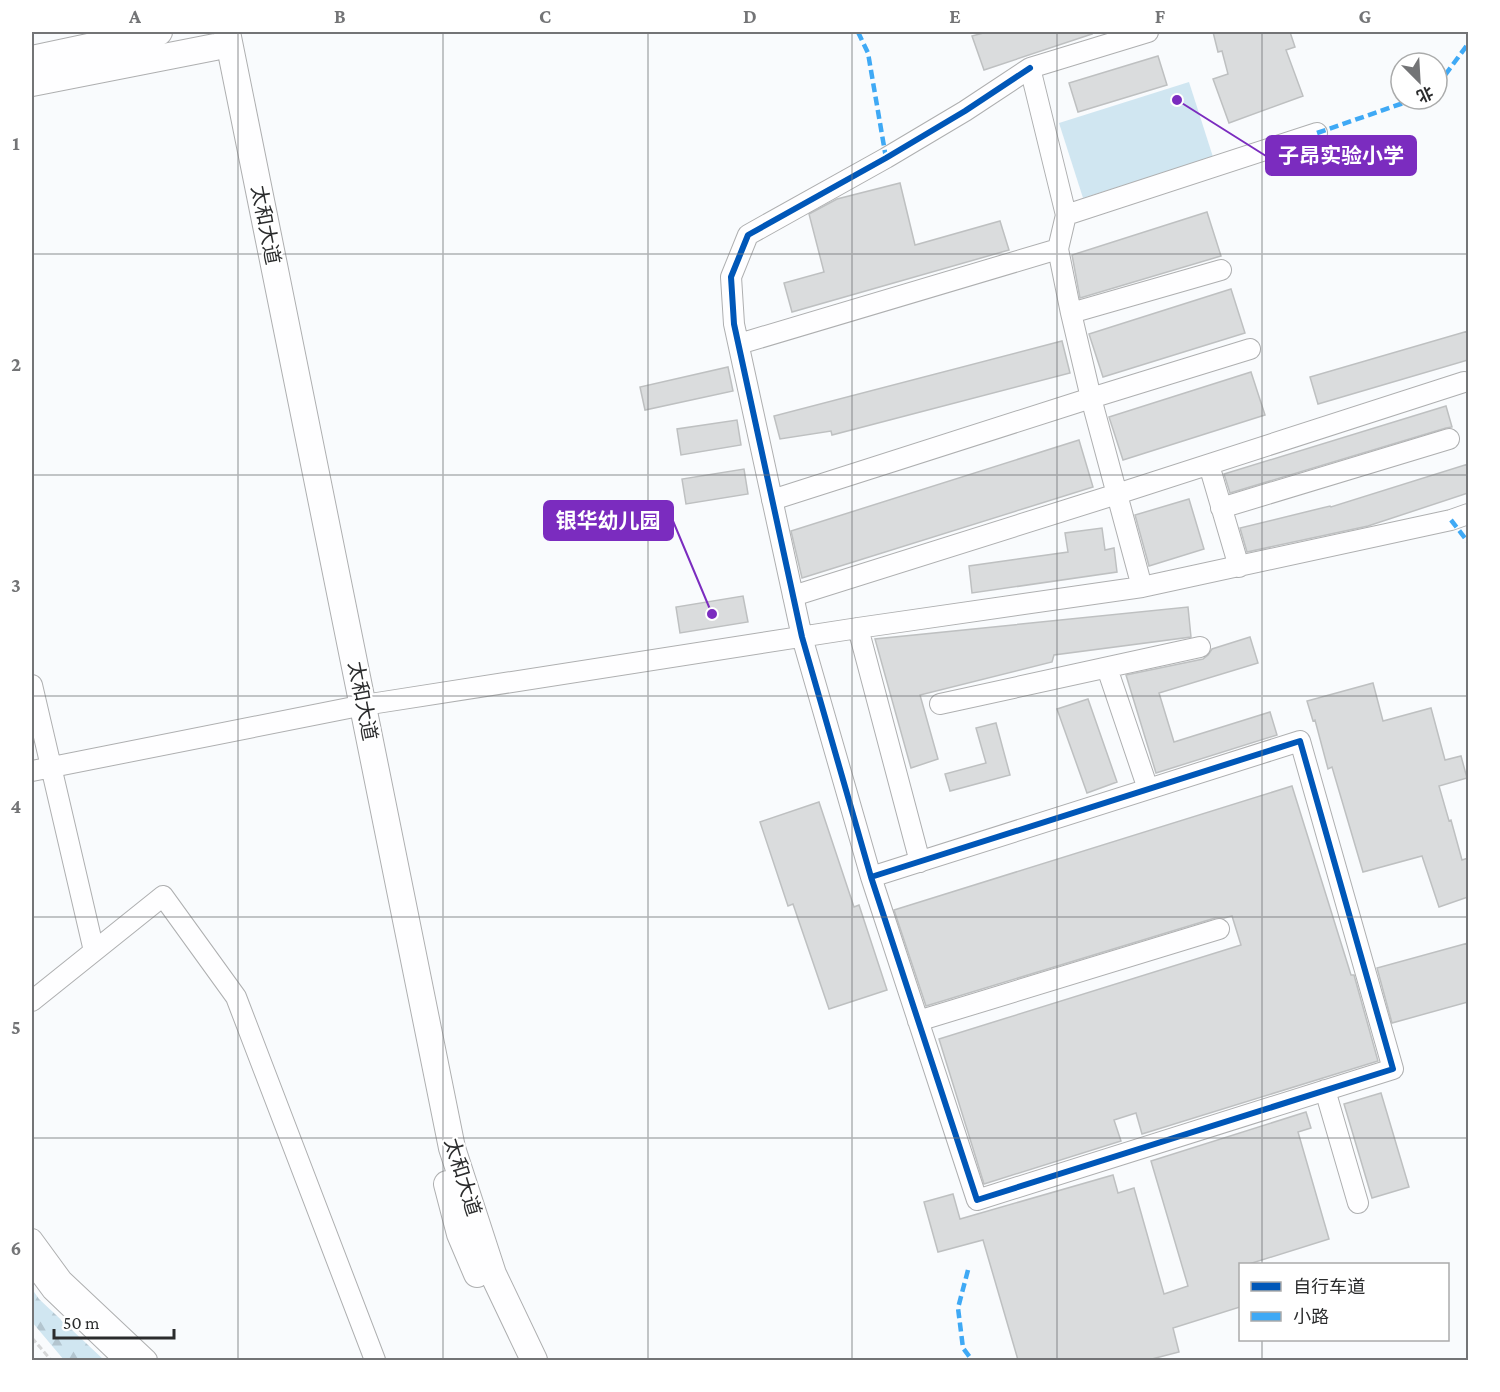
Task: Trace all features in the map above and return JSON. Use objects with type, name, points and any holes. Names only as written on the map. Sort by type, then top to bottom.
[{"type":"main road","points":[[32,59],[159,32]]},
{"type":"main road","points":[[32,83],[218,37]]},
{"type":"main road","name":"太和大道","points":[[218,37],[356,707],[452,1148],[493,1274],[534,1360]]},
{"type":"main road","name":"太和大道","points":[[356,707],[433,1133],[460,1234],[494,1318],[516,1360]]},
{"type":"street","points":[[871,877],[1300,741],[1394,1069],[977,1200],[871,877],[802,637],[734,324],[731,277],[748,235],[905,147],[965,111],[1029,68],[1148,32]]},
{"type":"street","points":[[1029,68],[1066,215],[1058,249],[1071,314],[1142,587]]},
{"type":"street","points":[[1066,215],[1317,133]]},
{"type":"street","points":[[739,344],[1058,249]]},
{"type":"street","points":[[1071,314],[1221,270]]},
{"type":"street","points":[[772,500],[1250,349]]},
{"type":"street","points":[[793,596],[1464,382]]},
{"type":"street","points":[[1221,508],[1449,439]]},
{"type":"street","points":[[1209,465],[1239,567]]},
{"type":"street","points":[[41,770],[356,707],[858,628],[1142,587],[1468,514]]},
{"type":"street","points":[[858,628],[920,862]]},
{"type":"street","points":[[940,704],[1200,647]]},
{"type":"street","points":[[1107,668],[1148,789]]},
{"type":"street","points":[[32,684],[41,770],[94,951]]},
{"type":"street","points":[[32,1001],[163,896],[236,997],[375,1360]]},
{"type":"street","points":[[918,1021],[1219,928]]},
{"type":"street","points":[[1325,1090],[1358,1203]]},
{"type":"street","points":[[32,1239],[62,1280],[147,1360]]},
{"type":"street","points":[[32,1263],[52,1290],[125,1360]]},
{"type":"path","points":[[32,1338],[51,1360]]},
{"type":"green space","points":[[1189,82],[1213,157],[1083,198],[1059,123]]},
{"type":"green space","points":[[32,1289],[39,1299],[104,1360],[64,1360],[32,1322]]},
{"type":"building","points":[[987,32],[1091,32],[1092,34],[984,70],[972,36]]},
{"type":"building","points":[[1213,32],[1290,32],[1295,47],[1286,50],[1303,96],[1229,123],[1213,79],[1228,74],[1222,51],[1218,52]]},
{"type":"building","points":[[1158,56],[1167,85],[1078,112],[1069,83]]},
{"type":"building","points":[[900,183],[915,245],[1000,221],[1009,250],[792,312],[784,283],[824,272],[809,214],[837,199]]},
{"type":"building","points":[[1207,212],[1221,256],[1080,298],[1072,255]]},
{"type":"building","points":[[1231,289],[1245,333],[1103,377],[1089,334]]},
{"type":"building","points":[[1468,331],[1468,360],[1318,404],[1310,377]]},
{"type":"building","points":[[1062,341],[1070,373],[832,435],[831,431],[780,439],[774,416]]},
{"type":"building","points":[[728,367],[733,391],[645,410],[640,387]]},
{"type":"building","points":[[1251,372],[1265,415],[1123,460],[1109,417]]},
{"type":"building","points":[[1446,406],[1452,427],[1230,493],[1224,474]]},
{"type":"building","points":[[737,420],[741,445],[681,455],[677,429]]},
{"type":"building","points":[[1079,440],[1093,487],[802,578],[791,531]]},
{"type":"building","points":[[1468,464],[1468,493],[1368,526],[1247,552],[1240,528],[1331,507]]},
{"type":"building","points":[[744,469],[748,494],[686,504],[682,479]]},
{"type":"building","points":[[1189,499],[1204,549],[1149,566],[1135,515]]},
{"type":"building","points":[[1102,528],[1105,550],[1114,548],[1117,572],[972,593],[969,566],[1068,552],[1065,533]]},
{"type":"building","points":[[743,596],[748,622],[680,633],[676,607]]},
{"type":"building","points":[[1188,607],[1191,637],[1054,655],[1052,662],[920,695],[938,759],[911,768],[875,639]]},
{"type":"building","points":[[1250,637],[1258,663],[1159,693],[1174,742],[1270,712],[1277,735],[1156,773],[1126,675],[1203,659],[1212,649]]},
{"type":"building","points":[[1373,683],[1383,721],[1431,708],[1445,760],[1461,756],[1467,778],[1439,786],[1462,860],[1468,858],[1468,897],[1439,907],[1422,856],[1363,872],[1332,767],[1328,769],[1315,720],[1313,721],[1307,701]]},
{"type":"building","points":[[1088,699],[1117,782],[1087,793],[1057,709]]},
{"type":"building","points":[[996,723],[1010,775],[950,791],[945,774],[986,763],[976,728]]},
{"type":"building","points":[[1292,786],[1351,975],[1354,975],[1378,1061],[1142,1134],[1136,1113],[1114,1120],[1121,1141],[984,1184],[939,1039],[1241,945],[1232,916],[1215,918],[926,1006],[894,910]]},
{"type":"building","points":[[819,802],[854,907],[859,905],[887,990],[829,1009],[793,904],[788,906],[760,822]]},
{"type":"building","points":[[1468,943],[1468,1002],[1392,1023],[1377,968]]},
{"type":"building","points":[[1381,1093],[1409,1187],[1372,1198],[1344,1104]]},
{"type":"building","points":[[1306,1112],[1311,1128],[1298,1132],[1329,1239],[1252,1263],[1239,1263],[1239,1307],[1173,1328],[1179,1352],[1148,1360],[1018,1360],[983,1240],[938,1252],[924,1202],[953,1194],[960,1219],[1113,1175],[1118,1193],[1134,1188],[1164,1294],[1188,1286],[1151,1161]]},
{"type":"marked path","points":[[858,32],[868,53],[886,158]]},
{"type":"marked path","points":[[1449,70],[1468,44]]},
{"type":"marked path","points":[[1317,133],[1389,108]]},
{"type":"marked path","points":[[1451,520],[1468,542]]},
{"type":"marked path","points":[[968,1270],[958,1308],[963,1348],[972,1360]]},
{"type":"cycle path","points":[[871,877],[1300,741],[1393,1069],[977,1200],[871,877],[802,637],[734,324],[731,277],[748,235],[886,158],[965,111],[1030,68]]},
{"type":"place","name":"子昂实验小学","points":[[1177,100]]},
{"type":"place","name":"银华幼儿园","points":[[712,614]]}]
